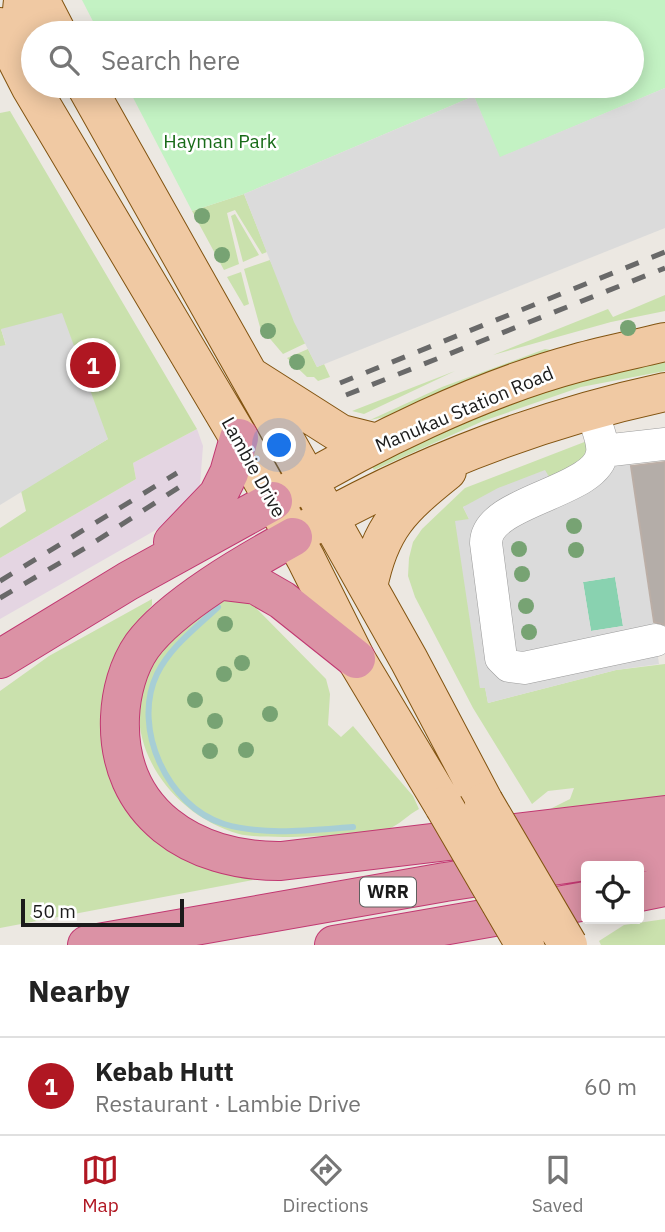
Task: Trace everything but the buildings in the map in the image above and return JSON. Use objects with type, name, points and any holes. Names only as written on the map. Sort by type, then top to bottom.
[{"type":"highway","points":[[149,570],[218,495],[229,473],[239,439]]},
{"type":"highway","points":[[0,660],[149,570],[273,501]]},
{"type":"highway","points":[[293,537],[223,580],[168,619],[152,634],[132,664],[121,703],[122,755],[136,792],[163,823],[195,845],[232,858],[281,861],[665,815]]},
{"type":"highway","points":[[223,580],[256,585],[282,600],[356,659]]},
{"type":"highway","name":"WRR","points":[[87,945],[445,882],[665,849]]},
{"type":"highway","points":[[644,890],[665,887]]},
{"type":"highway","name":"WRR","points":[[334,945],[581,902]]},
{"type":"main road","points":[[9,50],[20,31],[23,0]]},
{"type":"main road","points":[[40,0],[51,21]]},
{"type":"main road","name":"Lambie Drive","points":[[9,50],[21,70]]},
{"type":"main road","name":"Lambie Drive","points":[[37,98],[239,439],[356,659],[525,945]]},
{"type":"main road","name":"Lambie Drive","points":[[93,98],[196,286],[250,376],[368,587],[484,802],[568,945]]},
{"type":"main road","name":"Manukau Station Road","points":[[273,501],[377,443],[490,394],[575,363],[665,342]]},
{"type":"main road","points":[[250,376],[341,434],[377,443]]},
{"type":"main road","name":"Manukau Station Road","points":[[293,537],[389,485],[476,448],[592,411],[665,393]]},
{"type":"main road","points":[[368,587],[375,551],[386,531],[423,491],[476,448]]},
{"type":"lane","points":[[592,411],[603,451],[595,469],[501,517],[488,530],[486,543],[501,657],[509,666],[524,668],[656,640]]},
{"type":"lane","points":[[603,451],[665,444]]},
{"type":"shaded area","points":[[665,88],[665,228],[317,367],[294,322],[244,194],[469,98],[475,98],[500,157]]},
{"type":"shaded area","points":[[62,313],[108,439],[0,505],[0,346],[6,345],[1,329]]},
{"type":"shaded area","points":[[197,429],[203,446],[200,485],[189,504],[175,519],[0,619],[0,558],[136,479],[133,463]]},
{"type":"shaded area","points":[[630,459],[659,664],[616,670],[488,703],[485,688],[480,688],[455,521],[469,519],[463,507],[498,488],[545,470],[551,480]],"holes":[[[615,577],[623,626],[591,631],[583,582]]]},
{"type":"green space","name":"Hayman Park","points":[[82,0],[665,0],[665,88],[644,97],[644,21],[93,21]]},
{"type":"green space","name":"Hayman Park","points":[[133,98],[469,98],[244,194],[192,211]]},
{"type":"green space","name":"Hayman Park","points":[[475,98],[641,98],[499,158]]},
{"type":"green space","points":[[10,111],[197,429],[133,463],[136,479],[0,558],[0,528],[26,511],[21,491],[108,439],[1,329],[6,346],[0,346],[0,113]]},
{"type":"green space","points":[[244,194],[267,252],[262,254],[235,210],[227,213],[239,264],[224,270],[192,211]]},
{"type":"green space","points":[[235,214],[259,255],[243,262],[231,216]]},
{"type":"green space","points":[[270,260],[306,343],[283,354],[260,327],[244,269]]},
{"type":"green space","points":[[241,272],[249,304],[244,306],[227,277]]},
{"type":"green space","points":[[665,295],[665,311],[611,322],[493,355],[608,309],[613,317]]},
{"type":"green space","points":[[308,349],[317,367],[324,364],[330,377],[318,381],[314,377],[307,377],[287,358]]},
{"type":"green space","points":[[545,349],[557,351],[390,416],[370,420],[442,387]]},
{"type":"green space","points":[[665,356],[665,371],[581,387],[483,421],[374,470],[370,463],[490,406]]},
{"type":"green space","points":[[455,371],[364,414],[352,411]]},
{"type":"green space","points":[[587,441],[590,448],[580,460],[551,480],[463,507],[469,519],[480,688],[485,687],[488,703],[616,670],[665,664],[665,796],[550,809],[570,799],[574,788],[548,791],[532,804],[473,708],[415,597],[408,576],[409,558],[413,542],[422,529],[465,488]]},
{"type":"green space","points":[[615,577],[623,626],[591,631],[583,582]]},
{"type":"green space","points":[[229,595],[257,596],[256,608],[326,679],[330,694],[328,725],[341,737],[353,726],[413,796],[419,809],[388,829],[358,834],[251,836],[209,822],[183,804],[162,781],[148,754],[140,726],[140,696],[149,666],[174,632]]},
{"type":"green space","points":[[152,599],[152,605],[125,643],[112,677],[107,760],[253,880],[0,928],[0,691],[49,656]]},
{"type":"green space","points":[[665,919],[665,945],[601,945],[599,941],[624,925]]},
{"type":"waterway","points":[[218,607],[184,638],[162,664],[150,695],[152,741],[171,783],[186,801],[204,815],[239,828],[288,831],[353,827]]},
{"type":"railway","points":[[340,383],[665,252]]},
{"type":"railway","points":[[346,395],[665,268]]},
{"type":"railway","points":[[0,581],[177,473]]},
{"type":"railway","points":[[0,598],[87,547],[184,484]]},
{"type":"place","name":"Kebab Hutt","points":[[93,365]]}]
